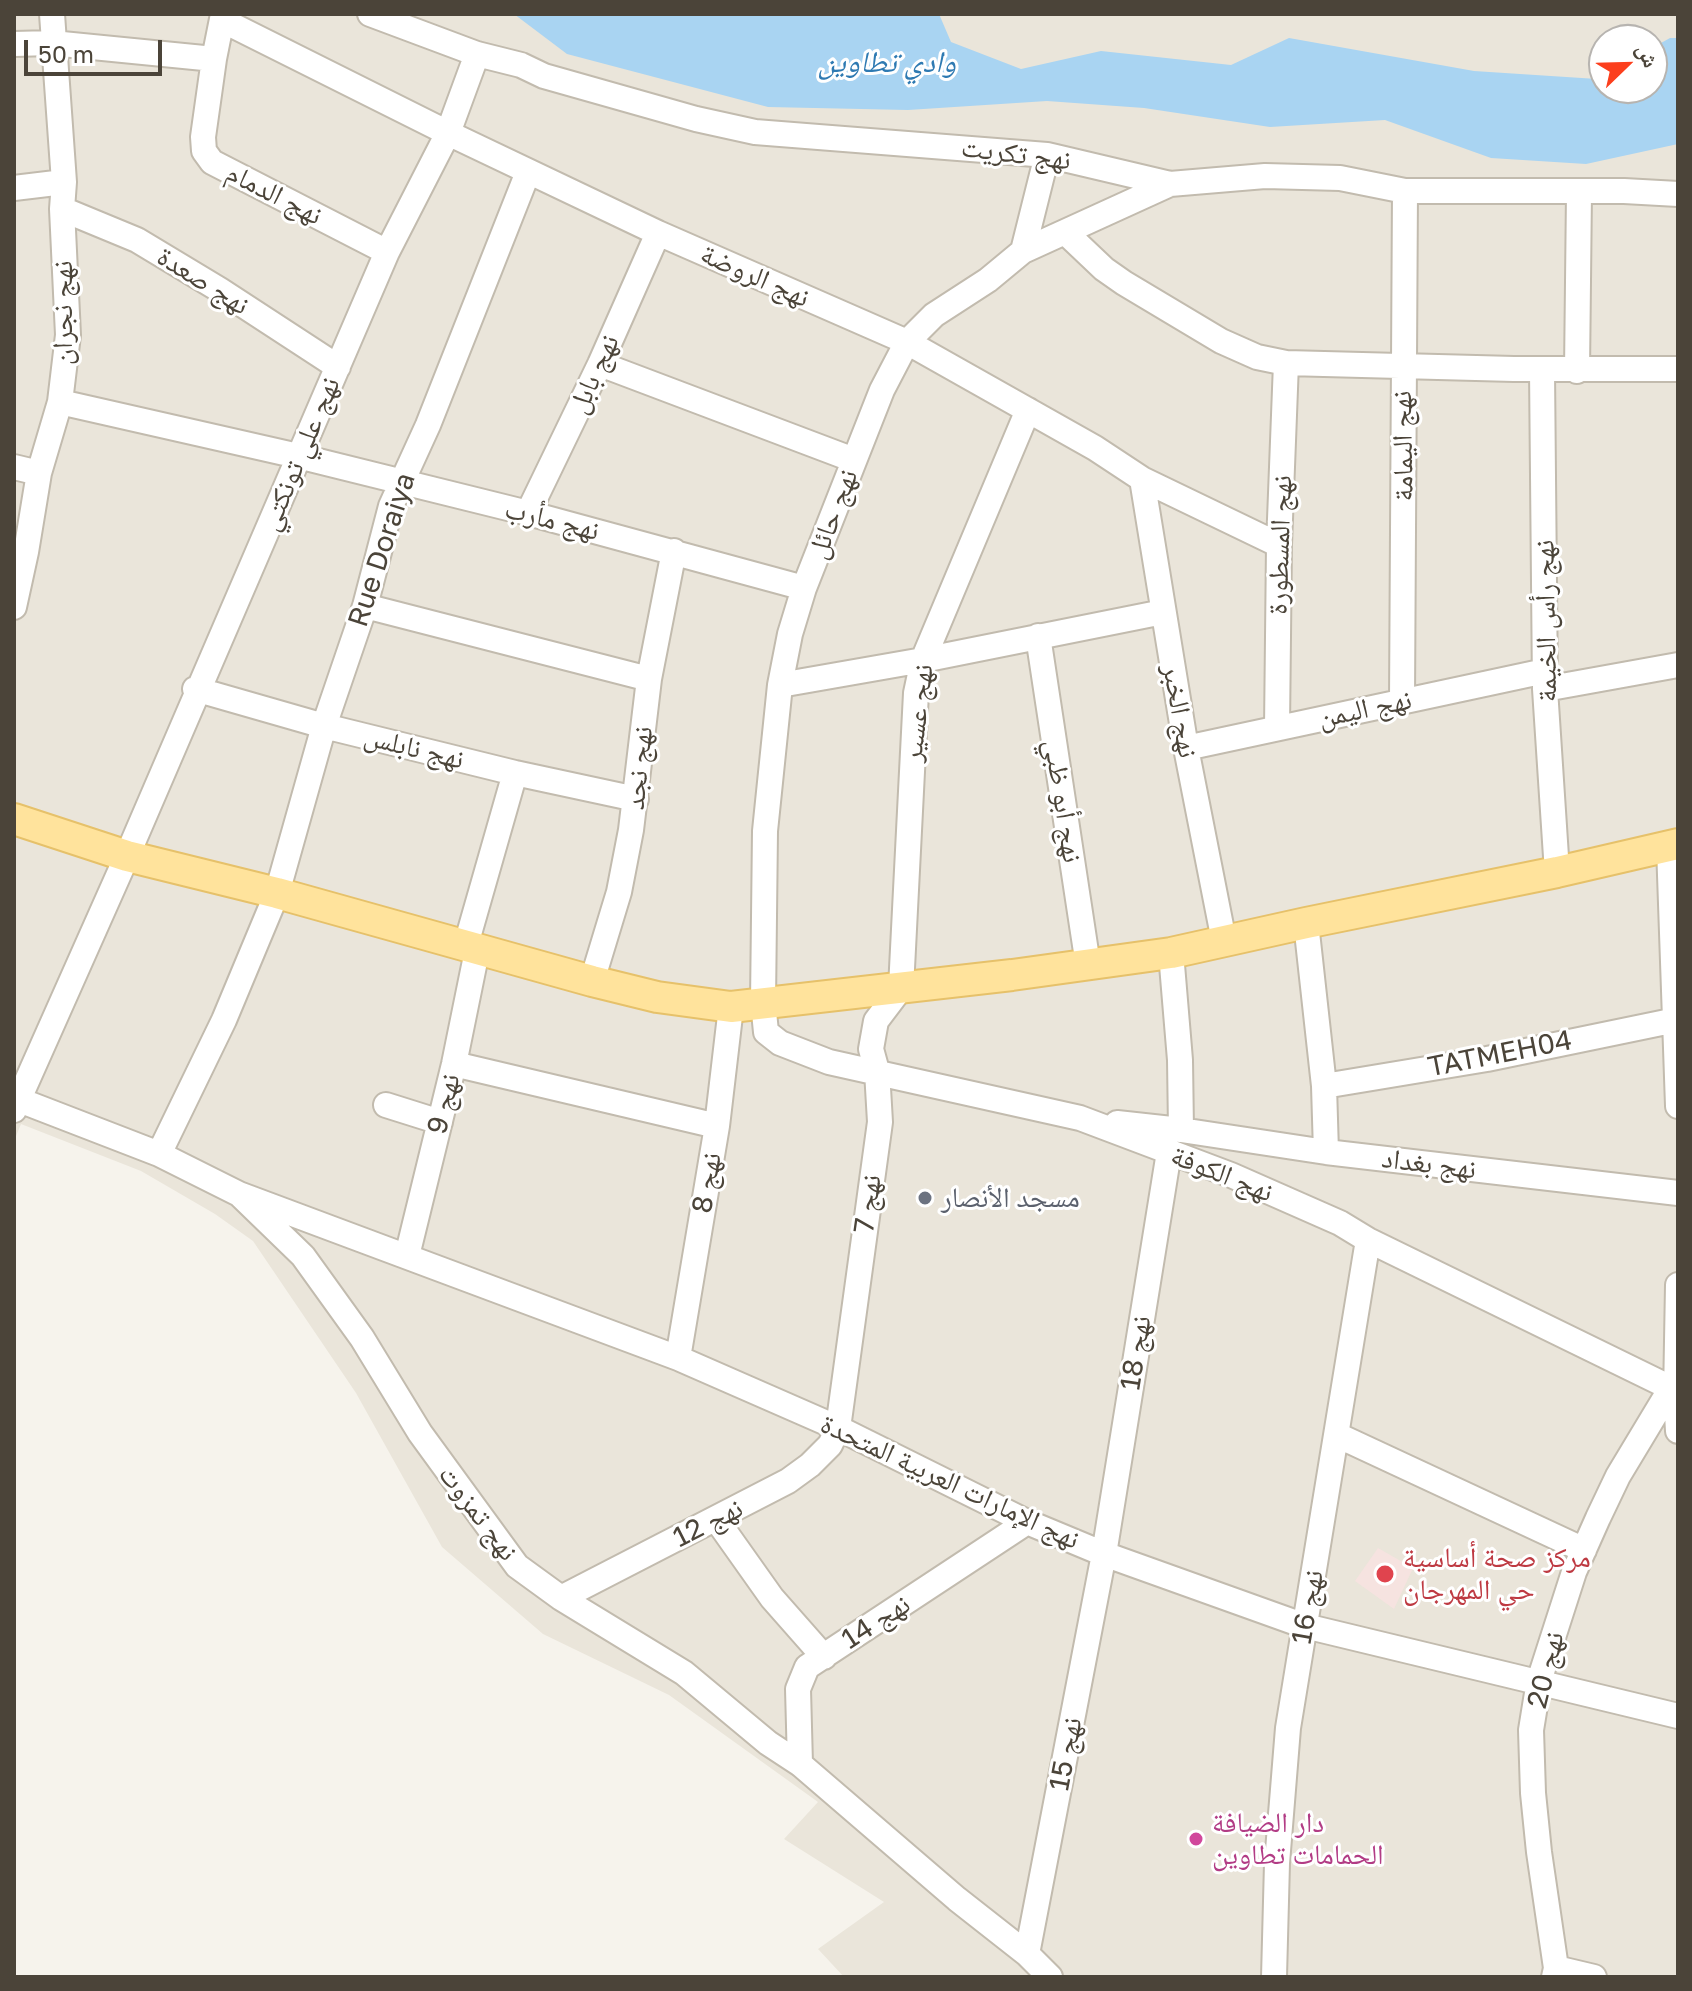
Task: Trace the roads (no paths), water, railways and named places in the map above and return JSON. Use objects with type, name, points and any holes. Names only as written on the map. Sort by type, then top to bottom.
[{"type":"main road","points":[[14,819],[127,856],[277,893],[592,981],[657,997],[731,1007],[1171,953],[1674,845]]},
{"type":"street","name":"نهج نجران","points":[[14,607],[39,473],[60,402],[68,335],[62,209],[64,182],[52,14]]},
{"type":"street","name":"نهج تكريت","points":[[370,14],[477,54],[521,65],[544,76],[681,115],[755,132],[1047,155],[1170,184],[1265,176],[1340,178],[1405,191],[1624,191],[1678,194]]},
{"type":"street","name":"نهج الدمام","points":[[223,17],[214,59],[203,137],[204,151],[212,162],[387,252]]},
{"type":"street","name":"نهج الروضة","points":[[223,17],[528,172],[658,233],[907,342],[1095,448],[1142,479],[1279,545]]},
{"type":"street","points":[[14,44],[52,43],[214,59]]},
{"type":"street","name":"نهج علي تونكتي","points":[[16,1103],[127,856],[387,252],[448,133],[477,54]]},
{"type":"street","points":[[1023,251],[1047,155]]},
{"type":"street","name":"Rue Doraiya","points":[[159,1154],[224,1020],[277,893],[324,726],[365,606],[391,506],[428,425],[528,172]]},
{"type":"street","points":[[14,188],[64,182]]},
{"type":"street","name":"نهج حائل","points":[[763,1002],[765,831],[780,685],[790,634],[804,588],[882,390],[907,342],[934,315],[988,280],[1023,251],[1170,184]]},
{"type":"street","name":"نهج اليمامة","points":[[1402,701],[1405,191]]},
{"type":"street","points":[[1577,371],[1579,192]]},
{"type":"street","name":"نهج صعدة","points":[[62,209],[137,240],[338,367]]},
{"type":"street","points":[[1065,232],[1104,269],[1221,341],[1257,357],[1286,363],[1577,371],[1678,369]]},
{"type":"street","name":"نهج بابل","points":[[528,513],[600,364],[658,233]]},
{"type":"street","name":"نهج المسطورة","points":[[1277,728],[1279,545],[1286,363]]},
{"type":"street","points":[[600,364],[854,460]]},
{"type":"street","name":"نهج رأس الخيمة","points":[[1542,370],[1545,680],[1557,872]]},
{"type":"street","name":"نهج مأرب","points":[[60,402],[528,513],[804,588]]},
{"type":"street","name":"نهج عسير","points":[[901,988],[913,729],[923,660],[1028,410]]},
{"type":"street","points":[[14,467],[39,473]]},
{"type":"street","name":"نهج الخبر","points":[[1142,479],[1186,748],[1224,941]]},
{"type":"street","name":"نهج نجد","points":[[592,981],[619,892],[636,799],[649,679],[674,551]]},
{"type":"street","points":[[365,606],[649,679]]},
{"type":"street","points":[[780,685],[1163,612]]},
{"type":"street","name":"نهج أبو ظبي","points":[[1038,636],[1088,965]]},
{"type":"street","name":"نهج اليمن","points":[[1186,748],[1402,701],[1678,665]]},
{"type":"street","name":"نهج نابلس","points":[[197,689],[324,726],[636,799]]},
{"type":"street","name":"نهج 9","points":[[407,1256],[454,1064],[471,949],[515,773]]},
{"type":"street","points":[[1674,845],[1678,1106]]},
{"type":"street","points":[[1306,923],[1324,1086],[1326,1152]]},
{"type":"street","points":[[1171,953],[1180,1060],[1181,1130]]},
{"type":"street","name":"نهج 7","points":[[838,1428],[880,1122],[877,1071],[871,1049],[876,1021],[901,988]]},
{"type":"street","name":"نهج الكوفة","points":[[763,1002],[766,1032],[780,1043],[829,1062],[1080,1118],[1231,1175],[1340,1223],[1368,1240],[1675,1394]]},
{"type":"street","name":"نهج 8","points":[[678,1358],[717,1126],[731,1007]]},
{"type":"street","name":"TATMEH04","points":[[1324,1086],[1487,1059],[1676,1020]]},
{"type":"street","points":[[454,1064],[717,1126]]},
{"type":"street","name":"نهج تمزوت","points":[[16,1103],[159,1154],[239,1194],[303,1256],[362,1338],[420,1433],[517,1566],[561,1598],[684,1673],[768,1743],[800,1764],[935,1881],[1027,1954],[1050,1977]]},
{"type":"street","points":[[386,1105],[440,1122]]},
{"type":"street","name":"نهج بغداد","points":[[1080,1118],[1326,1152],[1678,1193]]},
{"type":"street","name":"نهج 18","points":[[1104,1554],[1169,1152]]},
{"type":"street","name":"نهج الإمارات العربية المتحدة","points":[[239,1194],[678,1358],[838,1428],[1027,1522],[1104,1554],[1305,1626],[1678,1716]]},
{"type":"street","name":"نهج 16","points":[[1274,1977],[1277,1863],[1288,1728],[1368,1240]]},
{"type":"street","points":[[1678,1285],[1675,1394],[1678,1431]]},
{"type":"street","name":"نهج 20","points":[[1555,1973],[1533,1793],[1531,1730],[1539,1681],[1574,1572],[1618,1476],[1675,1394]]},
{"type":"street","name":"نهج 12","points":[[561,1598],[788,1481],[830,1445],[838,1428]]},
{"type":"street","points":[[1337,1435],[1584,1550]]},
{"type":"street","points":[[716,1519],[772,1598],[824,1657]]},
{"type":"street","name":"نهج 14","points":[[800,1764],[798,1689],[807,1667],[1027,1522]]},
{"type":"street","name":"نهج 15","points":[[1027,1954],[1104,1554]]},
{"type":"street","points":[[1555,1973],[1594,1977]]},
{"type":"water","name":"وادي تطاوين","points":[[514,14],[939,14],[951,42],[1021,69],[1101,51],[1231,65],[1289,38],[1474,71],[1588,78],[1588,104],[1668,104],[1668,39],[1678,38],[1678,144],[1586,164],[1491,158],[1385,120],[1270,127],[1144,108],[1047,101],[908,110],[768,107],[567,54]]},
{"type":"place","name":"مسجد الأنصار","points":[[925,1198]]},
{"type":"place","name":"مركز صحة أساسية حي المهرجان","points":[[1385,1574]]},
{"type":"place","name":"دار الضيافة الحمامات تطاوين","points":[[1196,1839]]}]
